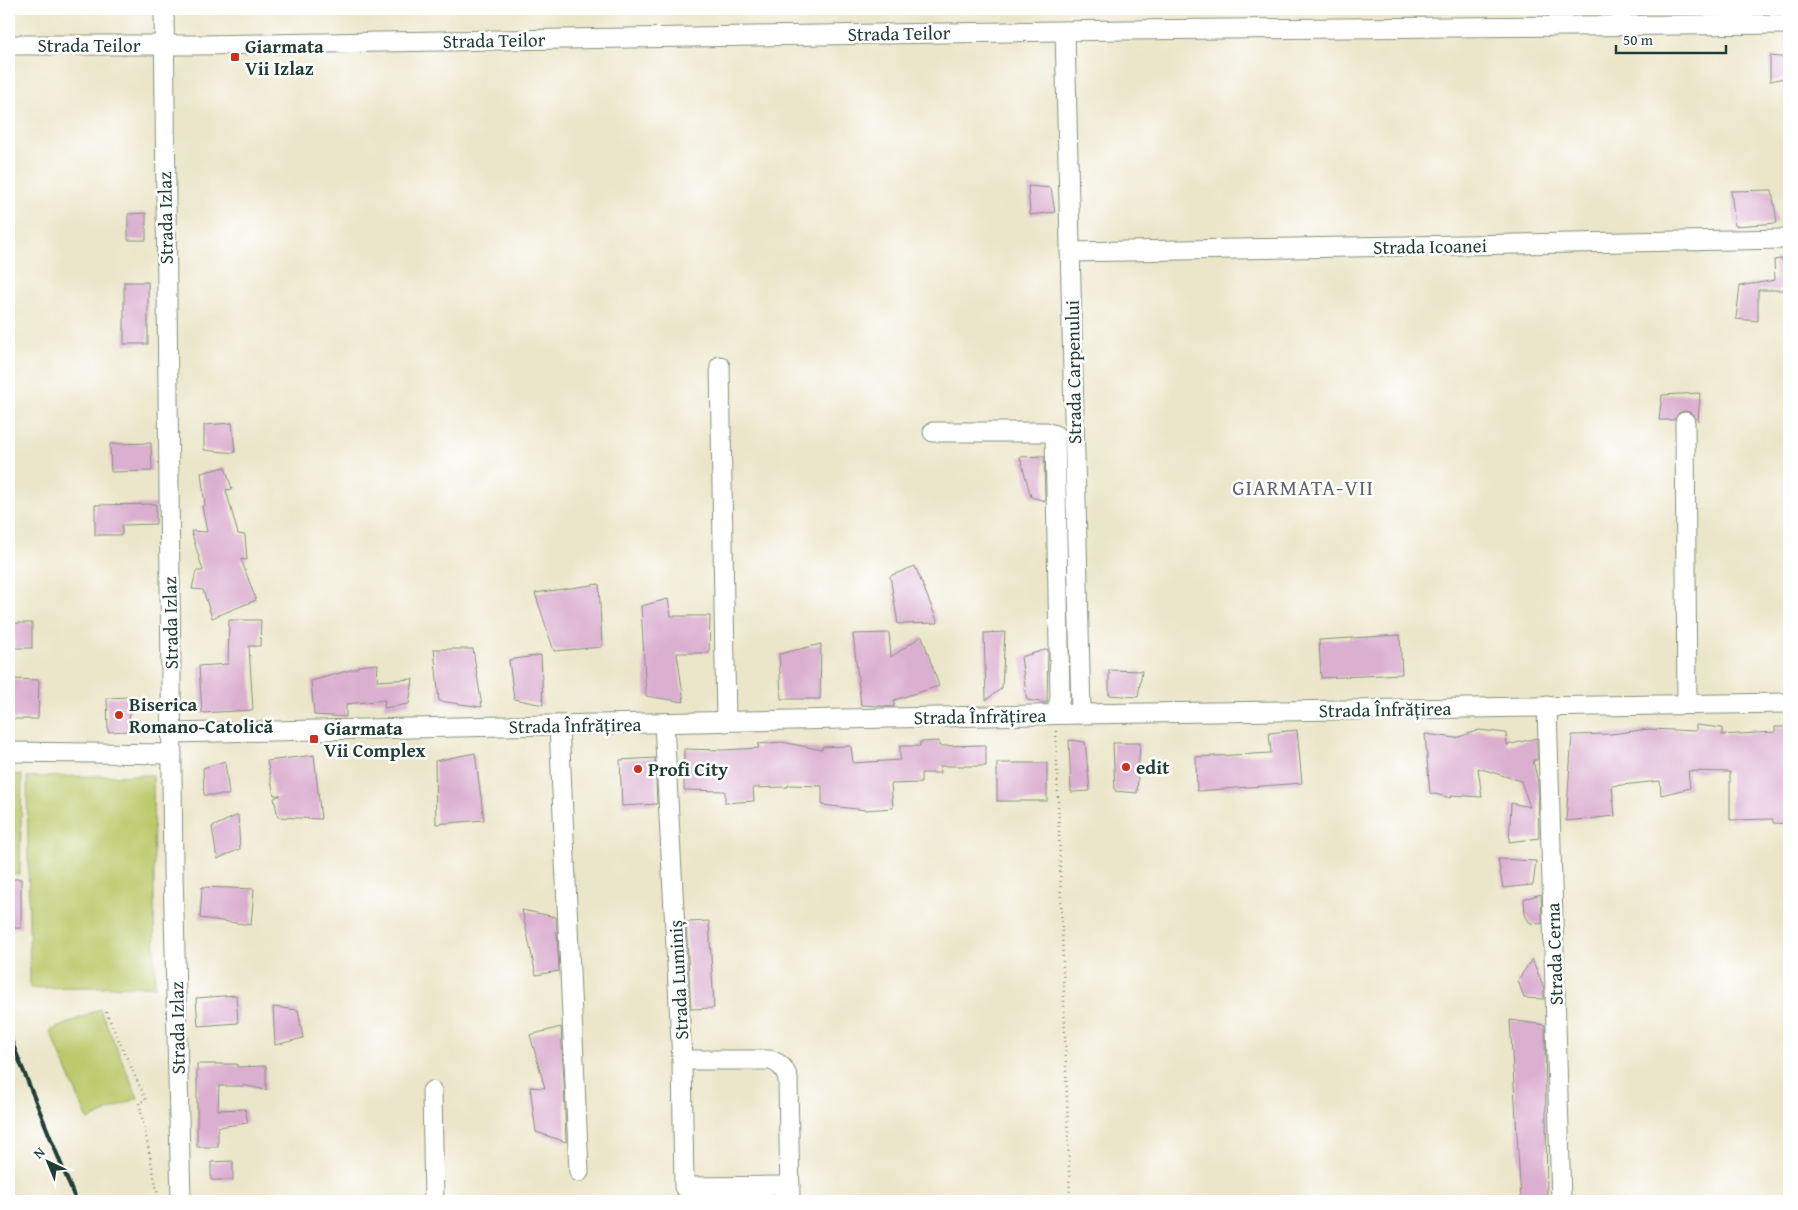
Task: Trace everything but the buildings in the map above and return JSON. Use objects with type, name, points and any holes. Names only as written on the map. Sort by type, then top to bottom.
[{"type":"street","name":"Strada Izlaz","points":[[164,9],[171,733],[181,1201]]},
{"type":"street","name":"Strada Teilor","points":[[9,45],[163,45],[1065,31],[1789,24]]},
{"type":"street","name":"Strada Carpenului","points":[[1065,31],[1081,714]]},
{"type":"street","name":"Strada Icoanei","points":[[1070,252],[1789,239]]},
{"type":"street","points":[[720,366],[726,722]]},
{"type":"street","points":[[1685,422],[1687,704]]},
{"type":"street","points":[[933,432],[1046,432],[1055,435],[1074,435]]},
{"type":"street","points":[[1055,435],[1060,698],[1056,714]]},
{"type":"street","name":"Strada Înfrățirea","points":[[171,733],[1056,714],[1789,703]]},
{"type":"street","name":"Strada Cerna","points":[[1546,706],[1561,1201]]},
{"type":"street","name":"Strada Luminiș","points":[[664,723],[682,1060],[770,1060],[779,1063],[788,1078],[790,1193]]},
{"type":"street","points":[[559,726],[579,1172]]},
{"type":"street","points":[[9,752],[172,754]]},
{"type":"street","points":[[682,1060],[684,1187],[790,1193]]},
{"type":"street","points":[[432,1091],[434,1201]]},
{"type":"path","points":[[1056,714],[1070,1201]]},
{"type":"path","points":[[106,1012],[146,1100],[139,1102],[159,1201]]},
{"type":"green space","points":[[9,774],[22,775],[20,874],[9,874]]},
{"type":"green space","points":[[153,775],[155,986],[30,988],[27,777]]},
{"type":"green space","points":[[100,1009],[138,1098],[88,1120],[50,1031]]},
{"type":"railway","points":[[9,1035],[76,1201]]},
{"type":"place","name":"Giarmata Vii Izlaz","points":[[235,57]]},
{"type":"place","name":"Biserica Romano-Catolică","points":[[119,715]]},
{"type":"place","name":"Giarmata Vii Complex","points":[[314,739]]},
{"type":"place","name":"edit","points":[[1126,767]]},
{"type":"place","name":"Profi City","points":[[638,769]]},
{"type":"district","name":"GIARMATA-VII","points":[[1303,487]]}]
